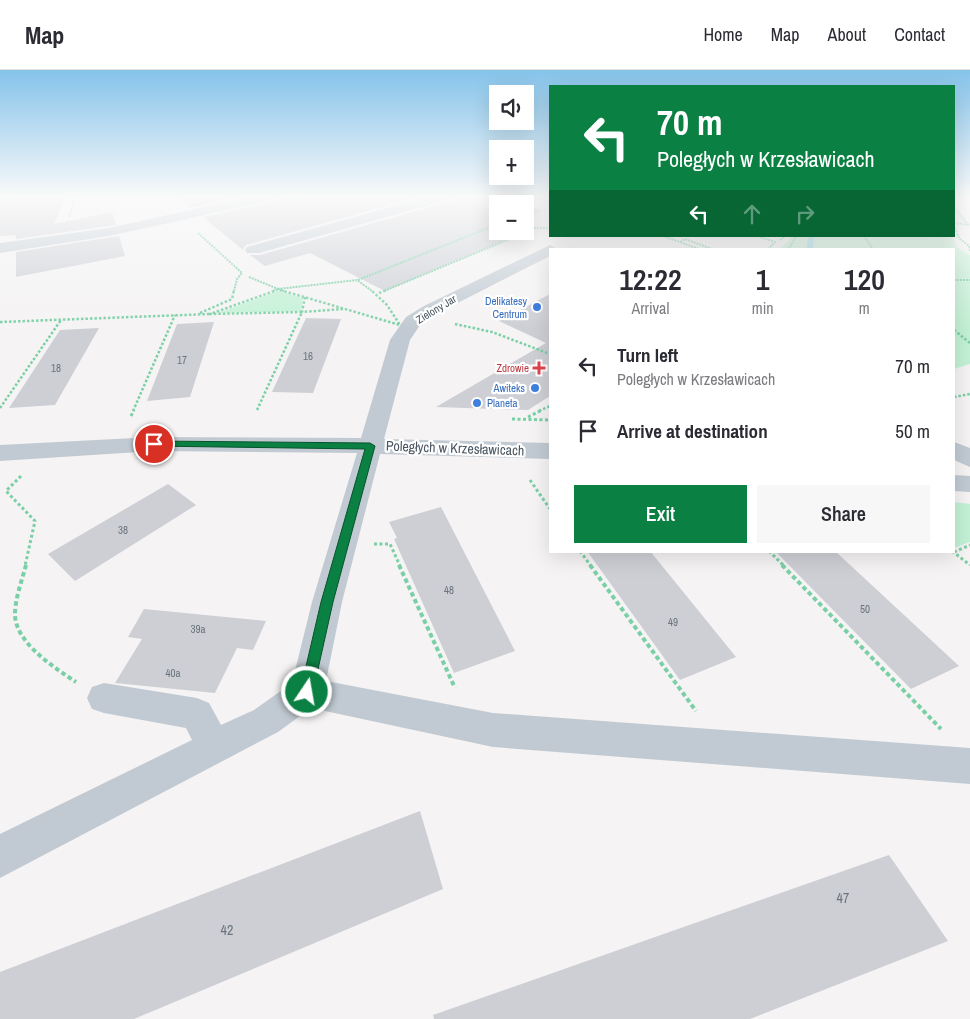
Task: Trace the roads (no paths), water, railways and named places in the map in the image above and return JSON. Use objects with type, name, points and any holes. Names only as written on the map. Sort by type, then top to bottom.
[{"type":"street","points":[[0,248],[53,240]]},
{"type":"street","points":[[253,250],[288,240]]},
{"type":"street","name":"Zielony Jar","points":[[307,692],[327,602],[400,340],[413,321],[446,301],[549,250]]},
{"type":"street","name":"Poległych w Krzesławicach","points":[[0,452],[154,444],[370,446],[549,451]]},
{"type":"street","points":[[955,450],[970,459]]},
{"type":"street","points":[[955,482],[970,484]]},
{"type":"street","points":[[94,692],[197,714],[214,748]]},
{"type":"street","points":[[0,858],[12,849],[266,721],[307,692],[493,730],[970,766]]},
{"type":"waterway","points":[[810,248],[811,240]]},
{"type":"place","name":"Delikatesy Centrum","points":[[537,307]]},
{"type":"place","name":"Zdrowie","points":[[539,368]]},
{"type":"place","name":"Awiteks","points":[[535,388]]},
{"type":"place","name":"Planeta","points":[[477,403]]}]
